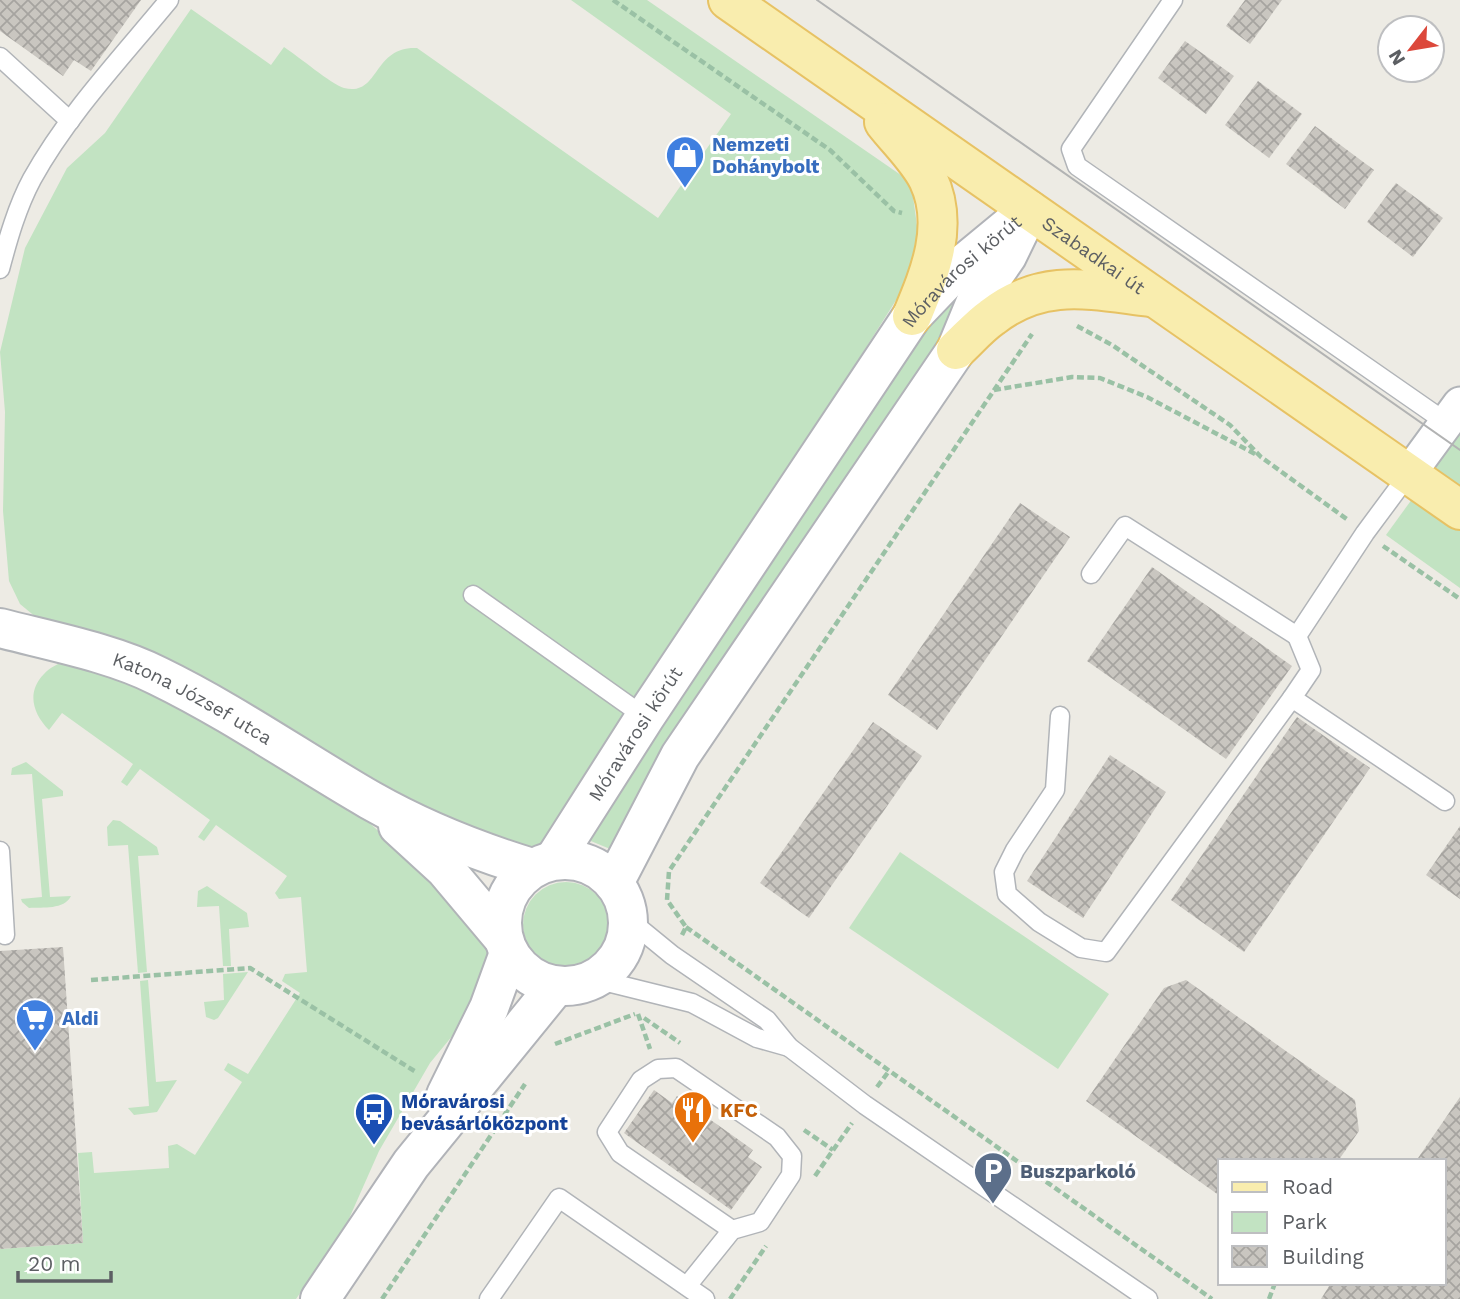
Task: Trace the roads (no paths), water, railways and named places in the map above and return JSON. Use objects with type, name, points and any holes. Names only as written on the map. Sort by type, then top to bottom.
[{"type":"main road","name":"Szabadkai út","points":[[728,0],[1460,510]]},
{"type":"main road","points":[[860,90],[927,178],[934,197],[939,223],[934,257],[912,316]]},
{"type":"main road","name":"Móravárosi körút","points":[[543,864],[645,717],[912,316],[955,271],[1029,210]]},
{"type":"main road","name":"Móravárosi körút","points":[[614,883],[680,756],[956,350],[977,299],[1007,256],[1029,210]]},
{"type":"main road","points":[[956,350],[991,317],[1010,304],[1043,301],[1080,289],[1156,298]]},
{"type":"main road","name":"Katona József utca","points":[[0,628],[70,646],[156,674],[228,714],[371,801],[480,853],[543,864]]},
{"type":"main road","name":"Katona József utca","points":[[371,801],[445,869],[506,946]]},
{"type":"main road","points":[[411,1164],[489,1008],[506,946],[502,911],[512,886],[543,864],[576,860],[597,868],[614,883],[624,900],[628,919],[625,943],[614,964],[595,979],[576,986],[555,986],[537,980],[521,969],[506,946]]},
{"type":"main road","points":[[320,1299],[411,1164],[555,986]]},
{"type":"street","points":[[1408,475],[1453,414]]},
{"type":"lane","points":[[0,270],[10,231],[32,179],[70,121],[169,0]]},
{"type":"lane","points":[[1173,0],[1071,149],[1077,166],[1453,414]]},
{"type":"lane","points":[[0,57],[70,121]]},
{"type":"lane","points":[[1297,636],[1365,533],[1408,475]]},
{"type":"lane","points":[[1060,716],[1055,790],[1015,850],[1004,872],[1007,894],[1039,922],[1081,948],[1106,952],[1311,670],[1297,636],[1125,526],[1090,574]]},
{"type":"lane","points":[[473,594],[645,717]]},
{"type":"lane","points":[[1292,698],[1445,801]]},
{"type":"lane","points":[[0,851],[5,936]]},
{"type":"lane","points":[[628,919],[672,955],[767,1020],[789,1047],[876,1112],[1148,1299]]},
{"type":"lane","points":[[595,979],[692,1003],[757,1038],[789,1047]]},
{"type":"lane","points":[[687,1286],[732,1230],[760,1222],[791,1175],[792,1156],[777,1137],[676,1068],[658,1069],[641,1080],[607,1132],[620,1153],[732,1230]]},
{"type":"lane","points":[[489,1299],[559,1198],[705,1299]]},
{"type":"tram line","points":[[817,0],[1460,450]]},
{"type":"place","name":"Nemzeti Dohánybolt","points":[[685,189]]},
{"type":"place","name":"Aldi","points":[[35,1052]]},
{"type":"place","name":"KFC","points":[[693,1144]]},
{"type":"place","name":"Móravárosi bevásárlóközpont","points":[[374,1146]]},
{"type":"place","name":"Buszparkoló","points":[[993,1205]]}]
